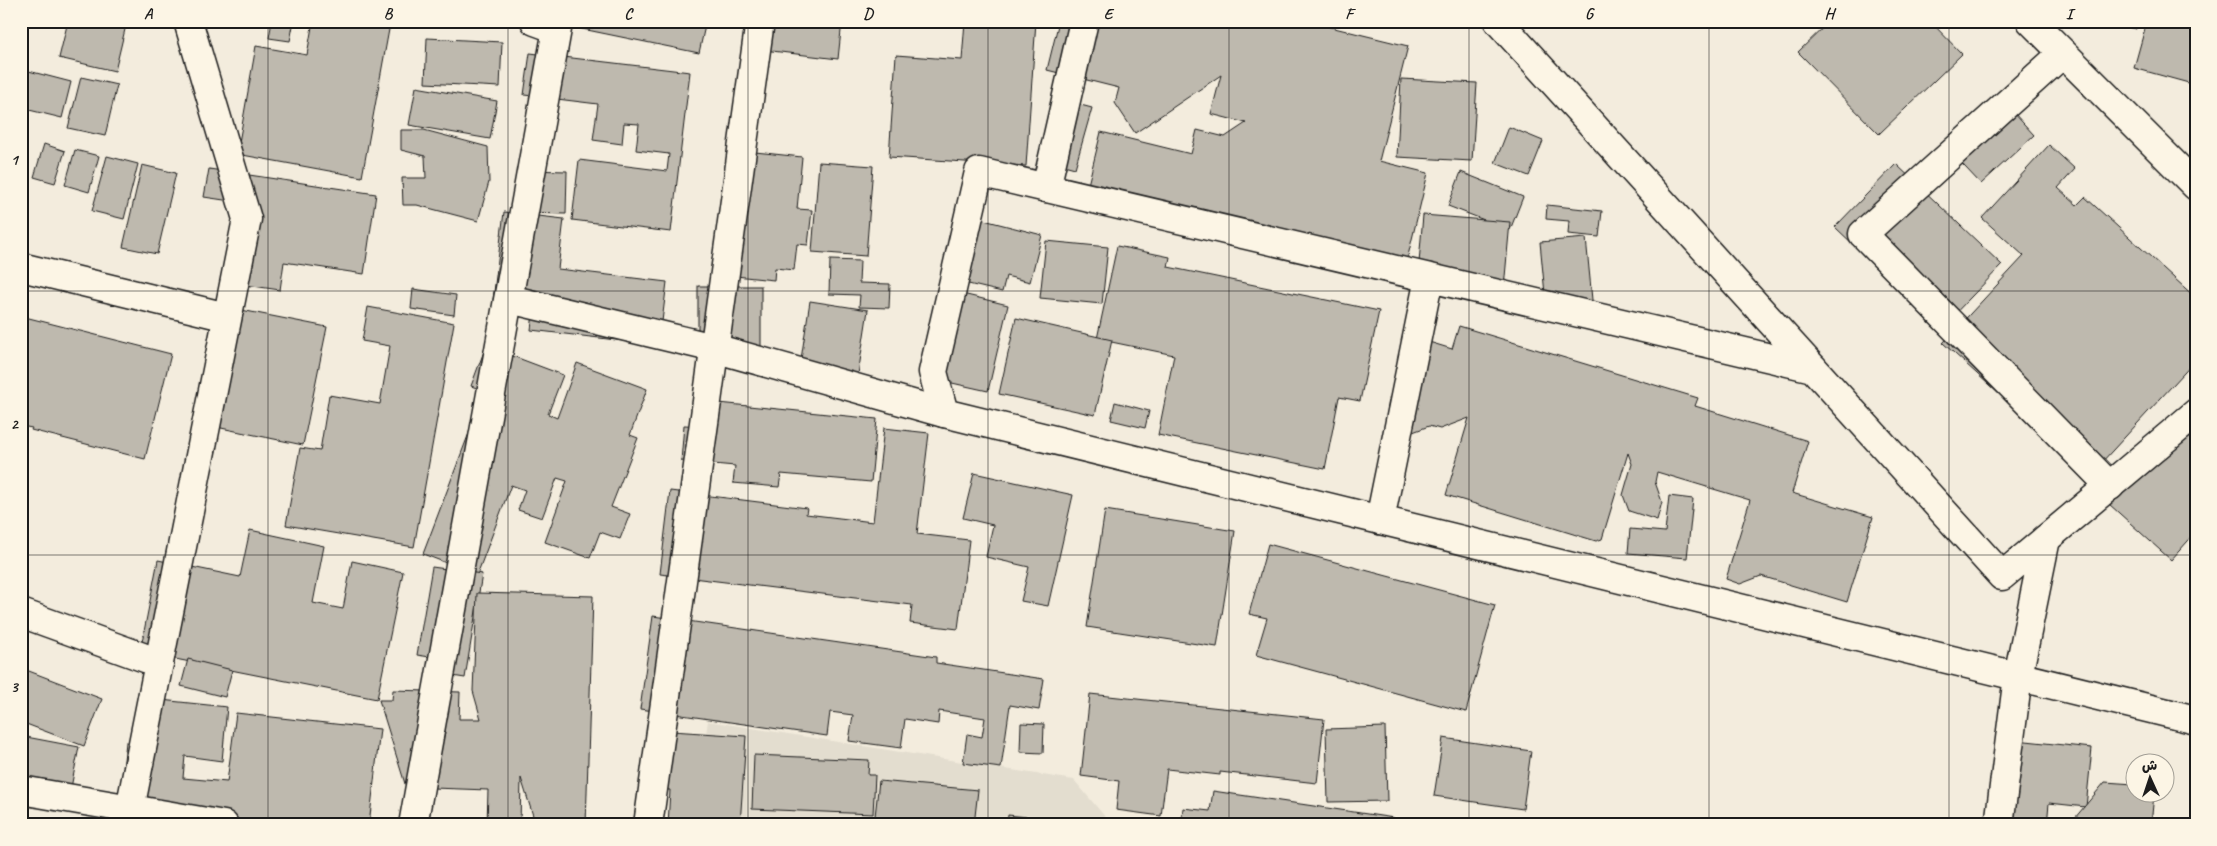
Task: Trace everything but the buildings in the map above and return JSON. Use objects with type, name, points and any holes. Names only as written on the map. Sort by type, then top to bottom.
[{"type":"street","points":[[127,817],[247,219],[188,21]]},
{"type":"street","points":[[413,825],[558,29],[535,21]]},
{"type":"street","points":[[648,825],[760,21]]},
{"type":"street","points":[[1046,188],[1084,21]]},
{"type":"street","points":[[1498,21],[2002,576],[2196,413]]},
{"type":"street","points":[[2110,486],[1863,234],[2049,34],[2196,186]]},
{"type":"street","points":[[944,413],[933,372],[980,172],[1813,368]]},
{"type":"street","points":[[21,267],[227,317]]},
{"type":"street","points":[[1380,520],[1429,278]]},
{"type":"street","points":[[509,299],[714,348],[944,413],[2196,720]]},
{"type":"street","points":[[1999,825],[2018,676],[2046,539]]},
{"type":"street","points":[[21,613],[159,663]]},
{"type":"street","points":[[21,790],[127,817],[224,825]]},
{"type":"shaded area","points":[[708,721],[1074,780],[1112,825],[692,825]]}]
